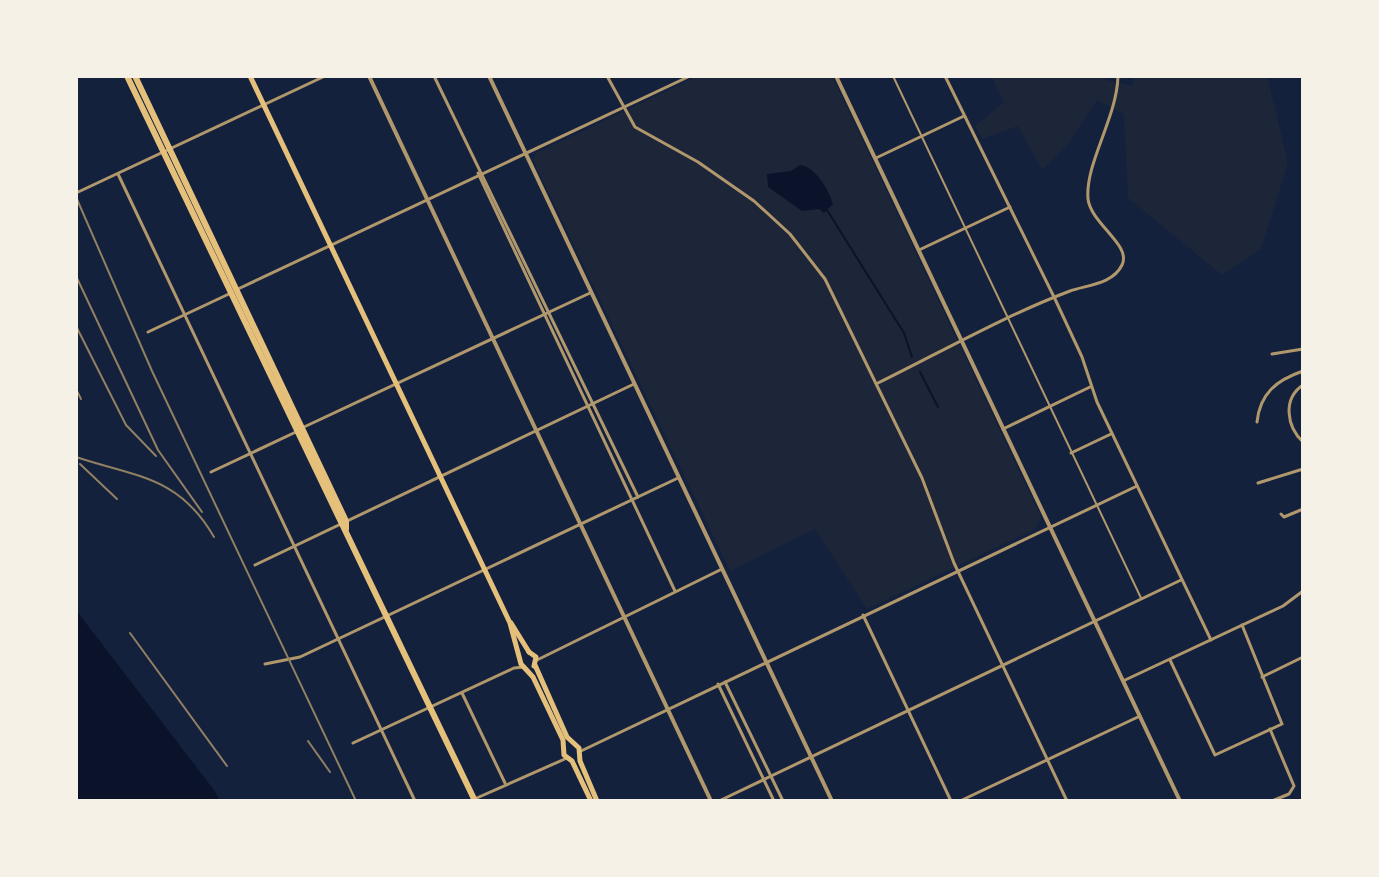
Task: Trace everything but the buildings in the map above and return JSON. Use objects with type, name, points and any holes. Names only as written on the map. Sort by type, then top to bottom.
[{"type":"highway","points":[[127,76],[167,151]]},
{"type":"highway","points":[[135,76],[167,151],[473,800]]},
{"type":"main road","points":[[250,76],[510,623],[524,663],[591,801]]},
{"type":"main road","points":[[510,623],[534,658],[577,749],[597,801]]},
{"type":"main road","points":[[524,663],[534,658]]},
{"type":"main road","points":[[524,663],[534,658]]},
{"type":"main road","points":[[567,754],[577,749]]},
{"type":"main road","points":[[567,754],[577,749]]},
{"type":"street","points":[[76,193],[325,76]]},
{"type":"street","points":[[369,76],[711,801]]},
{"type":"street","points":[[434,76],[551,311],[638,497]]},
{"type":"street","points":[[489,76],[832,801]]},
{"type":"street","points":[[607,76],[635,127],[737,188],[790,234],[834,294],[922,478],[957,570],[1067,801]]},
{"type":"street","points":[[148,332],[480,172],[690,76]]},
{"type":"street","points":[[836,76],[1180,801]]},
{"type":"street","points":[[945,76],[1055,299],[1112,433],[1211,640]]},
{"type":"street","points":[[877,383],[1008,320],[1109,279],[1125,261],[1119,244],[1096,220],[1088,194],[1093,169],[1112,120],[1118,76]]},
{"type":"street","points":[[876,158],[964,116]]},
{"type":"street","points":[[480,172],[542,315],[675,591]]},
{"type":"street","points":[[118,174],[415,801]]},
{"type":"street","points":[[919,250],[1011,206]]},
{"type":"street","points":[[211,472],[590,293]]},
{"type":"street","points":[[1272,354],[1303,349]]},
{"type":"street","points":[[1257,422],[1263,399],[1275,384],[1303,371]]},
{"type":"street","points":[[255,565],[634,384]]},
{"type":"street","points":[[1303,385],[1293,394],[1288,406],[1296,435],[1303,442]]},
{"type":"street","points":[[1003,429],[1091,387]]},
{"type":"street","points":[[1295,423],[1303,428]]},
{"type":"street","points":[[1071,453],[1112,433]]},
{"type":"street","points":[[1258,483],[1303,469]]},
{"type":"street","points":[[265,664],[289,661],[678,478]]},
{"type":"street","points":[[577,749],[1137,486]]},
{"type":"street","points":[[1281,514],[1284,517],[1303,509]]},
{"type":"street","points":[[534,658],[722,569]]},
{"type":"street","points":[[719,801],[1182,580]]},
{"type":"street","points":[[1123,681],[1283,606],[1303,591]]},
{"type":"street","points":[[863,615],[951,801]]},
{"type":"street","points":[[1170,660],[1215,755],[1282,724],[1262,677],[1259,660],[1242,625]]},
{"type":"street","points":[[1262,677],[1303,657]]},
{"type":"street","points":[[353,743],[524,663]]},
{"type":"street","points":[[725,681],[783,801]]},
{"type":"street","points":[[718,684],[774,801]]},
{"type":"street","points":[[462,693],[506,784]]},
{"type":"street","points":[[960,801],[1140,716]]},
{"type":"street","points":[[1270,729],[1294,786],[1289,794],[1272,801]]},
{"type":"street","points":[[473,800],[567,754]]},
{"type":"lane","points":[[893,76],[1141,599]]},
{"type":"shaded area","points":[[698,76],[832,76],[1041,517],[1035,529],[867,609],[815,529],[730,571],[533,160],[536,153]]},
{"type":"shaded area","points":[[991,76],[1105,76],[1106,80],[1132,86],[1134,76],[1267,76],[1288,163],[1261,249],[1222,275],[1128,198],[1124,114],[1097,100],[1069,143],[1042,170],[1018,126],[982,139],[975,126],[1004,102]]},
{"type":"shaded area","points":[[800,165],[816,174],[828,192],[833,204],[824,213],[819,209],[802,211],[768,187],[767,174],[791,171]]},
{"type":"shaded area","points":[[76,610],[214,790],[220,801],[76,801]]},
{"type":"waterway","points":[[827,210],[904,333],[912,357]]},
{"type":"waterway","points":[[920,372],[938,407]]},
{"type":"railway","points":[[76,197],[152,371],[356,801]]},
{"type":"railway","points":[[76,276],[158,450],[202,512]]},
{"type":"railway","points":[[76,326],[126,425],[156,456]]},
{"type":"railway","points":[[76,389],[81,399]]},
{"type":"railway","points":[[76,457],[137,475],[171,490],[200,517],[214,537]]},
{"type":"railway","points":[[80,464],[117,499]]},
{"type":"railway","points":[[130,633],[227,766]]},
{"type":"railway","points":[[308,741],[330,772]]}]
